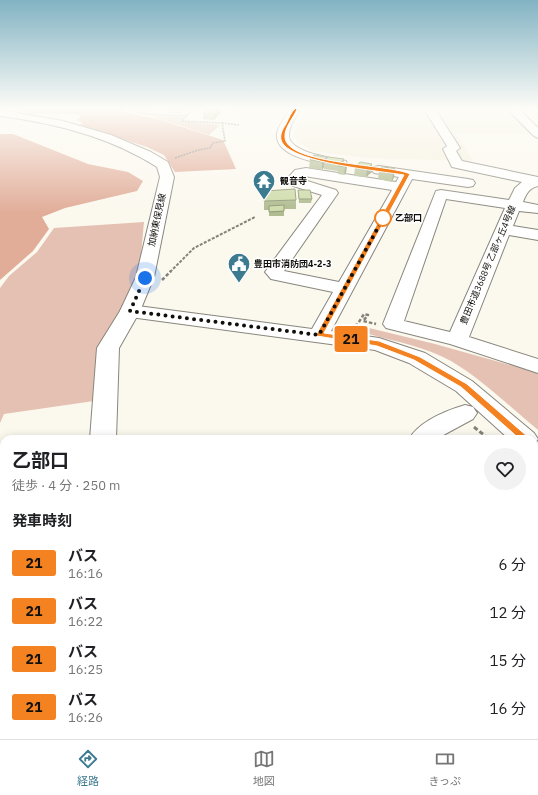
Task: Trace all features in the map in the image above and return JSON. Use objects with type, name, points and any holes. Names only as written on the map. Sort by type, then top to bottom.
[{"type":"street","name":"加納東保見線","points":[[103,435],[108,348],[130,311],[145,278],[166,177],[163,165],[147,153],[122,143]]},
{"type":"street","points":[[286,143],[306,156],[324,161],[354,166]]},
{"type":"street","points":[[451,143],[454,148],[449,149],[457,164],[538,181]]},
{"type":"street","points":[[369,168],[404,181]]},
{"type":"street","points":[[344,288],[277,275],[274,272],[331,193],[292,181],[300,173],[306,172],[404,181],[483,186]]},
{"type":"street","points":[[319,335],[404,181]]},
{"type":"street","points":[[513,195],[528,184],[538,181]]},
{"type":"street","points":[[538,194],[441,194],[393,324],[457,340],[538,366]]},
{"type":"street","points":[[513,195],[538,209]]},
{"type":"street","name":"豊田市道3688号 乙部ヶ丘4号線","points":[[457,340],[503,229],[513,195]]},
{"type":"street","points":[[503,229],[538,235]]},
{"type":"street","points":[[130,311],[379,344],[417,358],[464,386],[520,435]]},
{"type":"street","points":[[426,435],[429,431],[465,413]]},
{"type":"path","points":[[170,158],[176,158],[198,150],[210,148],[213,143]]},
{"type":"path","points":[[157,282],[160,282],[194,248],[255,217]]},
{"type":"path","points":[[350,325],[357,325],[364,314],[368,315],[363,321],[379,324]]},
{"type":"shaded area","points":[[0,143],[37,143],[88,164],[128,172],[143,181],[137,191],[65,208],[42,217],[49,229],[33,251],[0,280]]},
{"type":"shaded area","points":[[136,143],[225,143],[236,169],[175,172],[164,155]]},
{"type":"shaded area","points":[[300,143],[462,143],[473,161],[368,158],[312,151]]},
{"type":"shaded area","points":[[144,222],[139,277],[94,401],[4,414],[0,423],[0,288],[9,276],[37,252],[54,228]]},
{"type":"shaded area","points":[[369,328],[435,344],[538,373],[538,430],[463,368],[441,356],[421,348],[369,334]]},
{"type":"building","points":[[314,155],[327,157],[322,162],[310,160]]},
{"type":"building","points":[[328,157],[344,159],[340,164],[324,161]]},
{"type":"building","points":[[360,162],[372,164],[367,170],[355,168]]},
{"type":"building","points":[[340,164],[347,165],[345,167],[338,166]]},
{"type":"building","points":[[381,167],[395,169],[393,174],[379,171]]},
{"type":"building","points":[[295,189],[296,200],[264,201],[265,191]]},
{"type":"building","points":[[298,190],[310,190],[312,199],[299,199]]},
{"type":"building","points":[[284,205],[284,211],[269,212],[269,206]]},
{"type":"bus line","name":"21","points":[[286,143],[306,156],[324,161],[407,174],[319,335],[379,344],[417,358],[464,386],[520,435]]},
{"type":"place","name":"観音寺","points":[[264,200]]},
{"type":"place","name":"乙部口","points":[[383,218]]},
{"type":"place","name":"豊田市消防団4-2-3","points":[[239,284]]},
{"type":"route","points":[[145,278],[130,311],[319,335],[386,213],[383,218]]}]
